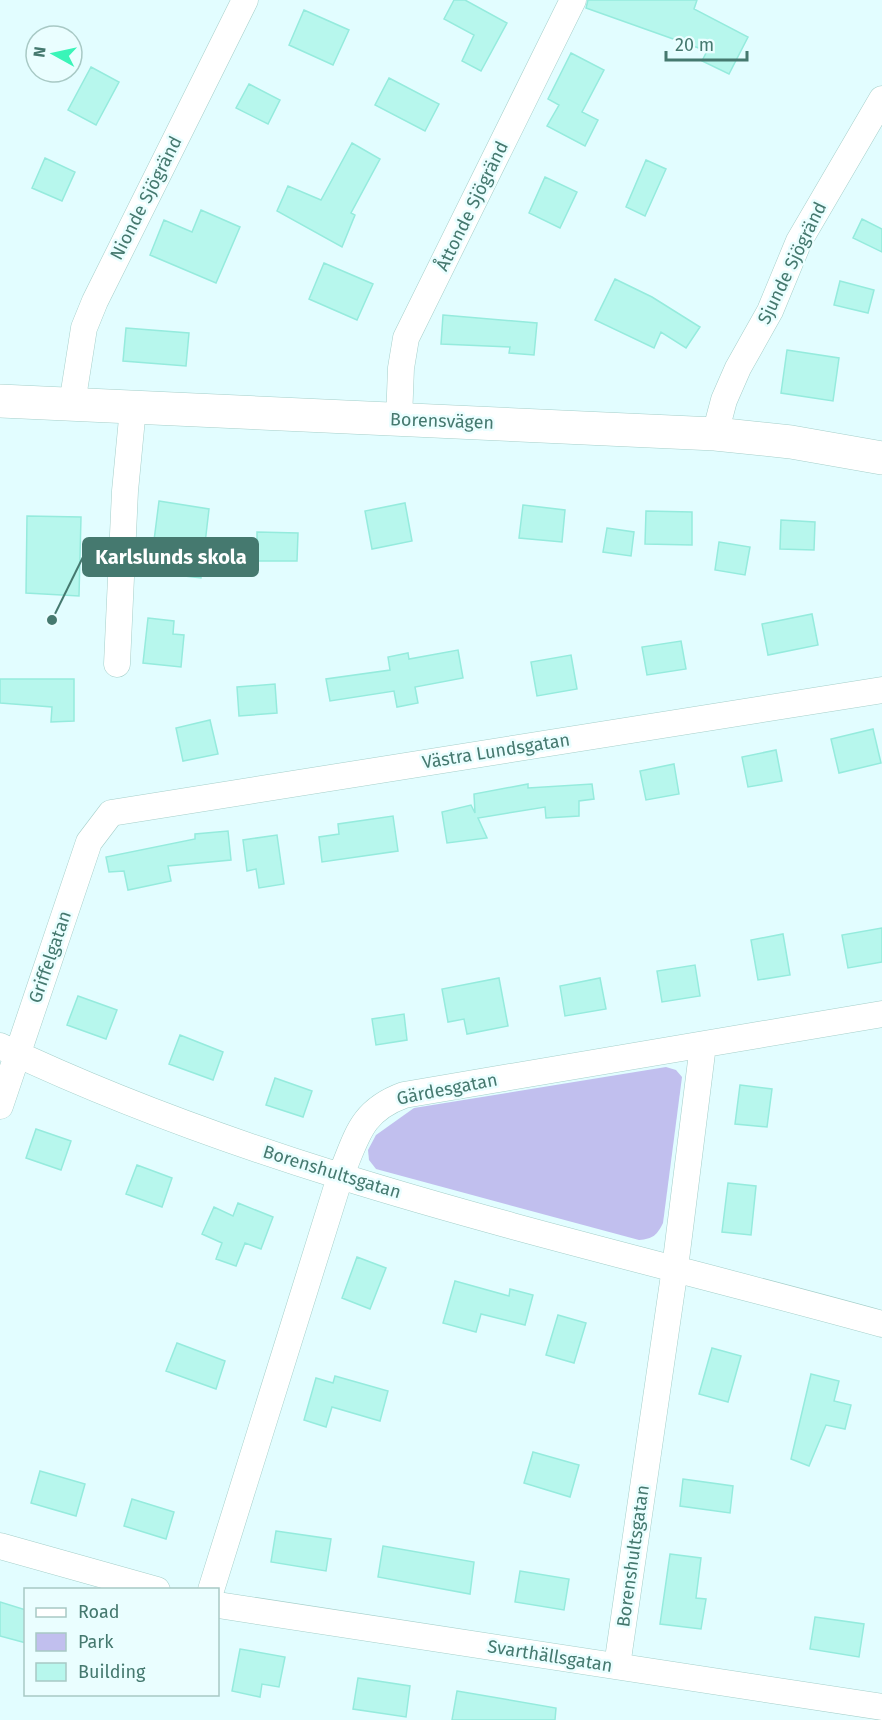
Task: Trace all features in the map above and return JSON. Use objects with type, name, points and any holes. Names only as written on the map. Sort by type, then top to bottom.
[{"type":"street","name":"Nionde Sjögränd","points":[[72,404],[84,328],[94,301],[245,0]]},
{"type":"street","name":"Åttonde Sjögränd","points":[[399,419],[401,368],[406,338],[573,0]]},
{"type":"street","name":"Sjunde Sjögränd","points":[[716,434],[724,400],[738,368],[770,311],[799,241],[882,99]]},
{"type":"street","name":"Borensvägen","points":[[0,401],[716,434],[812,445],[882,458]]},
{"type":"street","points":[[117,664],[124,491],[133,408]]},
{"type":"street","name":"Västra Lundsgatan","points":[[111,813],[882,690]]},
{"type":"street","name":"Griffelgatan","points":[[0,1106],[9,1050],[89,842],[111,813]]},
{"type":"street","name":"Gärdesgatan","points":[[213,1588],[340,1177],[361,1129],[373,1110],[386,1101],[404,1095],[882,1014]]},
{"type":"street","name":"Borenshultsgatan","points":[[617,1666],[675,1268],[703,1045]]},
{"type":"street","name":"Borenshultsgatan","points":[[9,1050],[193,1127],[340,1177],[882,1324]]},
{"type":"street","points":[[0,1546],[150,1588]]},
{"type":"street","name":"Svarthällsgatan","points":[[219,1605],[882,1707]]},
{"type":"green space","points":[[666,1067],[676,1070],[682,1077],[663,1223],[648,1239],[639,1240],[376,1169],[369,1160],[368,1150],[376,1135],[414,1108]]},
{"type":"building","points":[[454,0],[465,0],[507,23],[481,71],[462,61],[474,35],[444,19]]},
{"type":"building","points":[[588,0],[697,0],[694,9],[748,37],[729,74],[702,61],[707,51],[586,8]]},
{"type":"building","points":[[304,10],[349,30],[333,65],[289,45]]},
{"type":"building","points":[[571,53],[604,70],[582,112],[598,120],[585,146],[547,126],[559,105],[548,99]]},
{"type":"building","points":[[91,67],[119,82],[96,125],[68,110],[84,84]]},
{"type":"building","points":[[389,78],[439,104],[425,131],[375,105]]},
{"type":"building","points":[[249,84],[280,100],[268,124],[236,108]]},
{"type":"building","points":[[352,143],[380,159],[351,213],[355,215],[342,247],[277,211],[288,186],[321,200]]},
{"type":"building","points":[[45,158],[75,172],[62,201],[32,188]]},
{"type":"building","points":[[646,160],[666,169],[645,216],[626,207]]},
{"type":"building","points":[[545,177],[577,192],[560,228],[529,213]]},
{"type":"building","points":[[201,210],[240,227],[216,283],[150,255],[164,220],[192,232]]},
{"type":"building","points":[[862,219],[882,229],[882,252],[853,238]]},
{"type":"building","points":[[324,263],[373,284],[357,320],[309,299]]},
{"type":"building","points":[[615,279],[652,297],[700,327],[686,348],[661,332],[654,348],[595,320]]},
{"type":"building","points":[[840,281],[874,290],[868,313],[834,305]]},
{"type":"building","points":[[443,315],[537,323],[534,355],[509,353],[510,347],[441,344]]},
{"type":"building","points":[[126,328],[189,333],[186,366],[123,361]]},
{"type":"building","points":[[787,350],[839,358],[833,401],[781,393]]},
{"type":"building","points":[[159,501],[209,509],[201,578],[150,572]]},
{"type":"building","points":[[405,503],[412,541],[372,549],[365,511]]},
{"type":"building","points":[[523,505],[565,510],[562,542],[519,538]]},
{"type":"building","points":[[646,511],[692,512],[692,545],[645,544]]},
{"type":"building","points":[[27,516],[81,517],[79,596],[26,593]]},
{"type":"building","points":[[781,520],[815,522],[814,550],[780,549]]},
{"type":"building","points":[[607,528],[634,532],[631,556],[603,552]]},
{"type":"building","points":[[257,532],[298,533],[297,561],[257,561]]},
{"type":"building","points":[[719,542],[750,547],[745,575],[715,570]]},
{"type":"building","points":[[812,614],[818,645],[768,655],[762,624]]},
{"type":"building","points":[[148,618],[174,621],[173,634],[184,635],[181,667],[143,663]]},
{"type":"building","points":[[681,641],[686,669],[647,675],[642,647]]},
{"type":"building","points":[[458,650],[463,678],[415,687],[418,703],[397,707],[394,691],[330,701],[326,679],[390,670],[388,657],[408,653],[409,659]]},
{"type":"building","points":[[571,655],[577,689],[537,696],[531,662]]},
{"type":"building","points":[[0,679],[74,679],[74,721],[51,722],[52,707],[0,703]]},
{"type":"building","points":[[275,684],[277,713],[239,716],[237,687]]},
{"type":"building","points":[[210,720],[218,754],[183,761],[176,728]]},
{"type":"building","points":[[873,729],[881,763],[839,773],[831,739]]},
{"type":"building","points":[[776,750],[782,781],[748,787],[742,757]]},
{"type":"building","points":[[674,764],[679,794],[646,800],[640,771]]},
{"type":"building","points":[[528,784],[528,788],[592,784],[594,799],[579,801],[579,816],[546,818],[545,807],[478,818],[487,838],[447,843],[442,812],[471,805],[475,813],[474,794]]},
{"type":"building","points":[[393,816],[398,851],[322,862],[319,837],[339,834],[338,824]]},
{"type":"building","points":[[228,831],[231,860],[168,866],[171,881],[128,890],[124,871],[109,872],[106,857],[195,839],[195,834]]},
{"type":"building","points":[[277,835],[284,884],[259,888],[256,869],[247,871],[243,840]]},
{"type":"building","points":[[882,928],[882,962],[848,968],[842,935]]},
{"type":"building","points":[[783,934],[790,975],[758,980],[751,940]]},
{"type":"building","points":[[695,965],[700,996],[662,1002],[657,971]]},
{"type":"building","points":[[499,978],[508,1026],[467,1034],[464,1019],[448,1022],[442,989]]},
{"type":"building","points":[[600,978],[606,1009],[565,1016],[560,986]]},
{"type":"building","points":[[78,996],[117,1010],[106,1039],[67,1025]]},
{"type":"building","points":[[404,1014],[407,1040],[376,1045],[372,1019]]},
{"type":"building","points":[[180,1035],[223,1052],[213,1080],[169,1064]]},
{"type":"building","points":[[275,1078],[312,1091],[303,1117],[266,1105]]},
{"type":"building","points":[[740,1085],[772,1089],[767,1127],[735,1124]]},
{"type":"building","points":[[36,1129],[71,1141],[61,1170],[26,1158]]},
{"type":"building","points":[[137,1165],[172,1178],[162,1207],[126,1194]]},
{"type":"building","points":[[728,1183],[756,1186],[751,1235],[722,1232]]},
{"type":"building","points":[[238,1203],[273,1217],[261,1249],[245,1243],[236,1266],[216,1259],[222,1243],[202,1234],[214,1207],[233,1216]]},
{"type":"building","points":[[357,1257],[386,1268],[370,1309],[342,1298]]},
{"type":"building","points":[[455,1281],[509,1296],[510,1289],[533,1295],[525,1325],[481,1314],[476,1332],[443,1323]]},
{"type":"building","points":[[558,1315],[586,1323],[574,1363],[546,1355]]},
{"type":"building","points":[[177,1343],[225,1361],[216,1389],[166,1371]]},
{"type":"building","points":[[712,1348],[741,1356],[728,1402],[699,1394]]},
{"type":"building","points":[[811,1374],[839,1381],[834,1401],[851,1405],[845,1429],[826,1425],[809,1466],[791,1459]]},
{"type":"building","points":[[335,1376],[388,1391],[380,1421],[332,1407],[326,1427],[304,1420],[316,1378],[333,1383]]},
{"type":"building","points":[[533,1452],[579,1465],[570,1497],[524,1483]]},
{"type":"building","points":[[40,1471],[85,1484],[76,1516],[31,1503]]},
{"type":"building","points":[[683,1479],[733,1486],[730,1513],[680,1506]]},
{"type":"building","points":[[132,1499],[174,1512],[166,1539],[124,1526]]},
{"type":"building","points":[[276,1531],[331,1539],[326,1571],[271,1562]]},
{"type":"building","points":[[383,1546],[474,1562],[470,1594],[378,1577]]},
{"type":"building","points":[[670,1554],[701,1558],[696,1598],[706,1599],[701,1629],[660,1624]]},
{"type":"building","points":[[520,1571],[569,1579],[564,1610],[515,1602]]},
{"type":"building","points":[[0,1602],[24,1609],[24,1642],[0,1636]]},
{"type":"building","points":[[815,1617],[864,1624],[859,1657],[810,1649]]},
{"type":"building","points":[[240,1649],[285,1657],[279,1687],[262,1684],[260,1697],[232,1691]]},
{"type":"building","points":[[358,1678],[410,1686],[406,1717],[353,1709]]},
{"type":"building","points":[[457,1691],[556,1708],[555,1720],[452,1720]]},
{"type":"place","name":"Karlslunds skola","points":[[52,620]]}]
